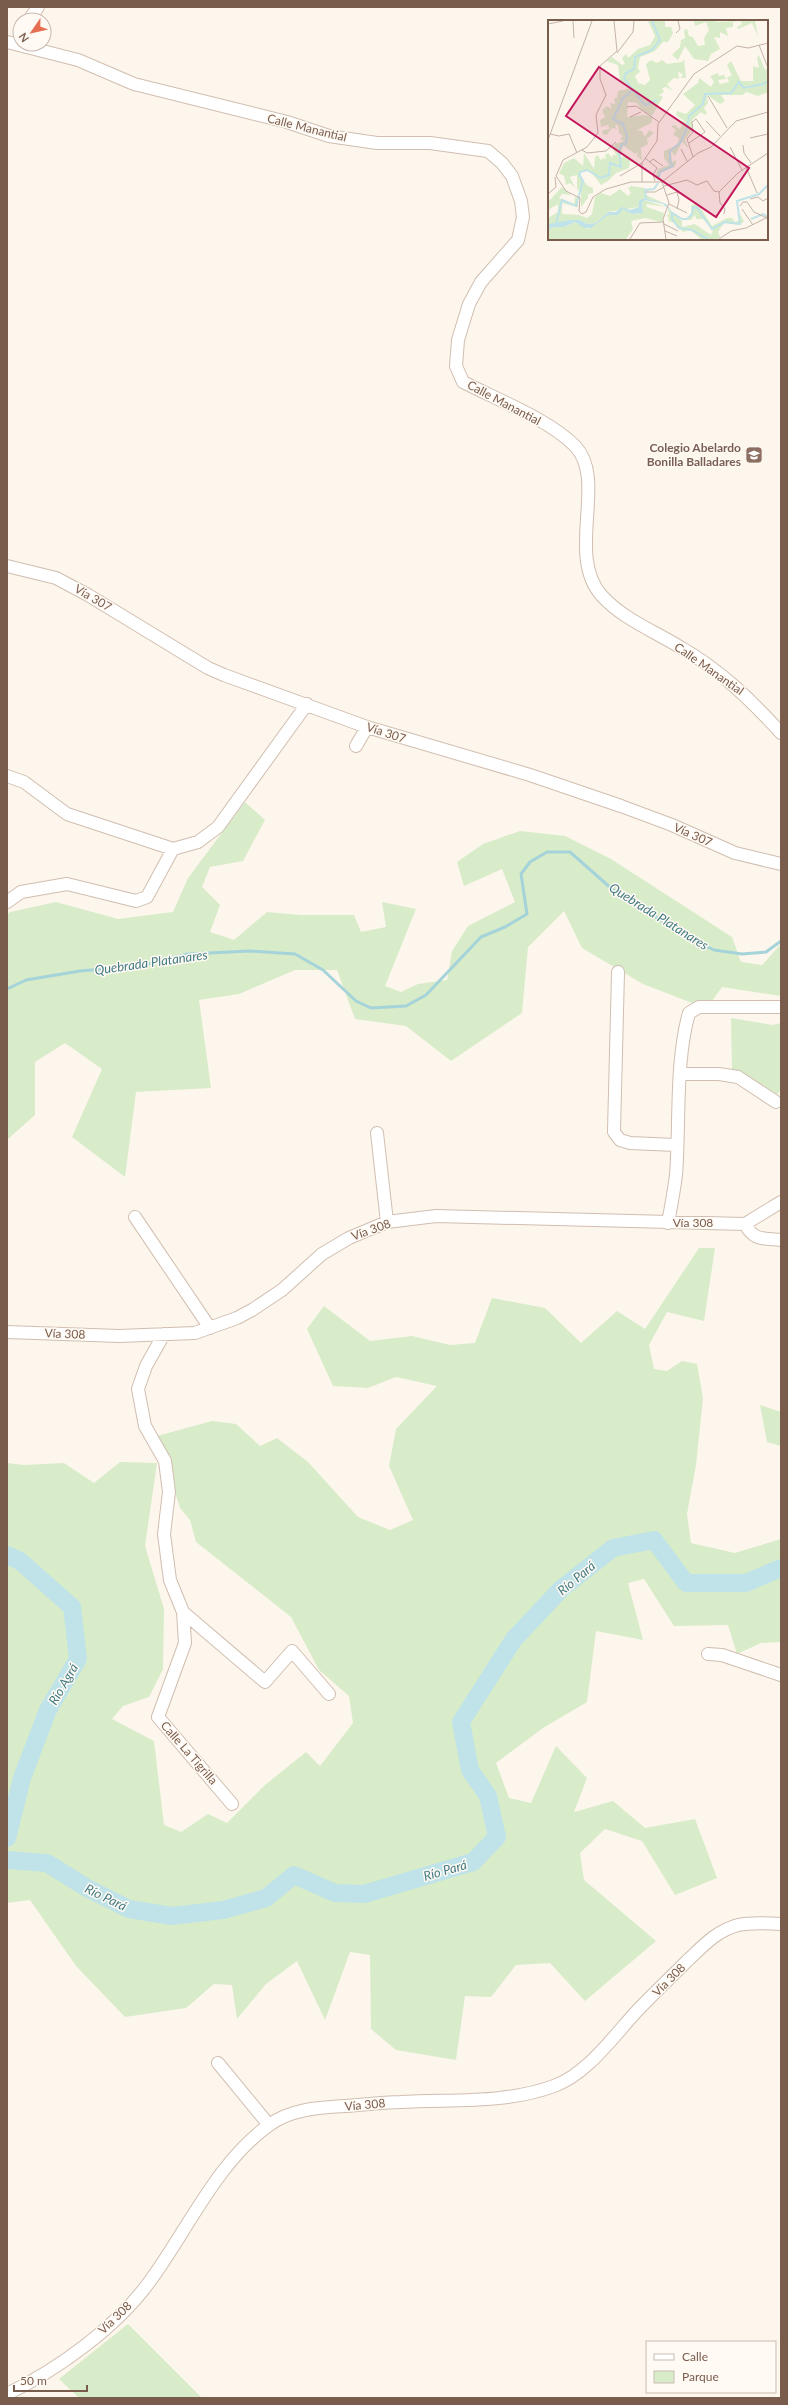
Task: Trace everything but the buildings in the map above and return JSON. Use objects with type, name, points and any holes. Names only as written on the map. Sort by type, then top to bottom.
[{"type":"street","name":"Calle Manantial","points":[[52,52],[78,60],[134,84],[287,122],[329,136],[377,143],[430,143],[488,151],[502,163],[517,189],[521,201],[521,224],[518,240],[481,282],[469,304],[458,340],[456,366],[458,374],[463,382],[559,432],[576,447],[585,458],[588,476],[586,539],[588,569],[593,583],[602,596],[622,614],[680,646],[732,683],[758,706],[781,733]]},
{"type":"street","name":"Vía 307","points":[[7,566],[56,578],[88,594],[208,668],[367,727],[530,775],[672,825],[735,853],[781,864]]},
{"type":"street","points":[[7,776],[24,782],[67,814],[174,849],[198,842],[218,827],[307,704]]},
{"type":"street","points":[[356,746],[367,727]]},
{"type":"street","points":[[7,902],[21,892],[67,884],[136,901],[147,897],[174,849]]},
{"type":"street","points":[[618,972],[614,1132],[620,1140],[630,1143],[676,1145]]},
{"type":"street","points":[[668,1224],[676,1175],[676,1145],[681,1074],[685,1026],[689,1013],[699,1007],[781,1007]]},
{"type":"street","points":[[681,1074],[719,1074],[738,1077],[776,1102]]},
{"type":"street","points":[[377,1133],[387,1222]]},
{"type":"street","points":[[781,1202],[745,1224],[750,1234],[755,1237],[781,1240]]},
{"type":"street","name":"Vía 308","points":[[7,1332],[119,1336],[195,1333],[252,1310],[282,1290],[322,1254],[349,1238],[387,1222],[436,1216],[668,1224],[745,1224]]},
{"type":"street","points":[[135,1217],[210,1328]]},
{"type":"street","name":"Calle La Tigrilla","points":[[164,1334],[146,1366],[138,1389],[145,1426],[165,1461],[169,1492],[164,1534],[170,1580],[183,1612],[185,1643],[158,1717],[232,1804]]},
{"type":"street","points":[[183,1612],[265,1682],[292,1651],[329,1694]]},
{"type":"street","points":[[708,1654],[722,1655],[781,1675]]},
{"type":"street","name":"Vía 308","points":[[7,2394],[63,2362],[95,2337],[129,2305],[149,2283],[222,2173],[245,2146],[269,2125],[285,2116],[309,2108],[402,2102],[488,2100],[540,2090],[557,2085],[574,2074],[604,2048],[636,2013],[711,1938],[736,1926],[752,1923],[781,1924]]},
{"type":"street","points":[[218,2063],[269,2125]]},
{"type":"green space","points":[[245,802],[265,820],[243,861],[210,867],[202,887],[220,905],[210,932],[234,940],[267,912],[301,915],[354,915],[361,932],[386,927],[382,902],[416,909],[385,986],[401,992],[418,984],[447,980],[452,951],[468,926],[515,902],[502,869],[464,886],[457,862],[483,844],[520,831],[565,836],[611,859],[732,937],[741,962],[762,965],[781,944],[781,996],[722,987],[712,1001],[692,1003],[643,984],[582,948],[564,911],[528,947],[522,1013],[451,1061],[406,1026],[355,1019],[337,970],[295,970],[239,994],[199,1000],[211,1088],[136,1092],[125,1177],[72,1137],[102,1069],[65,1043],[35,1062],[35,1115],[8,1139],[7,915],[10,912],[56,902],[118,919],[173,912],[188,878]]},
{"type":"green space","points":[[731,1018],[773,1025],[781,1023],[781,1089],[776,1096],[732,1070]]},
{"type":"green space","points":[[699,1248],[715,1248],[704,1321],[667,1312],[649,1345],[654,1369],[667,1371],[682,1361],[697,1364],[703,1398],[696,1465],[687,1514],[691,1543],[735,1553],[781,1539],[781,1642],[761,1643],[737,1654],[728,1625],[674,1626],[644,1579],[628,1583],[643,1640],[596,1631],[587,1702],[543,1728],[496,1763],[509,1798],[531,1803],[556,1746],[587,1778],[574,1812],[613,1801],[645,1828],[695,1819],[717,1878],[675,1895],[642,1841],[605,1829],[580,1853],[584,1880],[656,1941],[585,2001],[550,1963],[516,1965],[491,1997],[465,1996],[456,2060],[396,2050],[371,2029],[370,1955],[350,1952],[325,2020],[297,1961],[266,1984],[237,2019],[232,1985],[214,1984],[186,2008],[125,2017],[76,1966],[30,1900],[7,1903],[7,1463],[24,1465],[64,1463],[94,1483],[120,1462],[157,1463],[145,1546],[164,1609],[163,1669],[149,1697],[123,1706],[112,1719],[154,1741],[164,1825],[181,1832],[208,1814],[227,1823],[265,1785],[306,1752],[320,1766],[353,1723],[349,1696],[319,1670],[291,1617],[196,1542],[190,1520],[180,1508],[157,1436],[212,1421],[236,1424],[260,1446],[277,1438],[308,1462],[358,1517],[390,1530],[413,1520],[389,1466],[396,1429],[437,1386],[396,1377],[368,1388],[333,1386],[307,1329],[324,1306],[370,1341],[412,1336],[450,1345],[475,1343],[492,1298],[545,1308],[581,1343],[617,1311],[645,1329]]},
{"type":"green space","points":[[760,1405],[781,1412],[781,1446],[767,1442]]},
{"type":"green space","points":[[128,2324],[202,2398],[79,2398],[59,2379]]},
{"type":"waterway","name":"Quebrada Platanares","points":[[7,989],[26,980],[80,971],[140,966],[188,954],[250,951],[295,954],[323,970],[356,1001],[371,1008],[406,1006],[426,995],[481,937],[505,927],[527,914],[521,874],[530,862],[547,852],[570,852],[612,889],[689,938],[714,950],[742,954],[766,952],[781,941]]},
{"type":"waterway","name":"Río Pará","points":[[7,1860],[47,1863],[87,1888],[129,1909],[172,1916],[223,1910],[266,1898],[294,1875],[335,1893],[364,1894],[473,1862],[497,1837],[488,1796],[470,1770],[461,1722],[514,1639],[561,1589],[613,1548],[654,1540],[686,1583],[746,1583],[781,1568]]},
{"type":"waterway","name":"Río Agrá","points":[[7,1555],[20,1561],[72,1607],[78,1659],[48,1710],[22,1778],[7,1838]]},
{"type":"place","name":"Colegio Abelardo Bonilla Balladares","points":[[754,455]]}]
